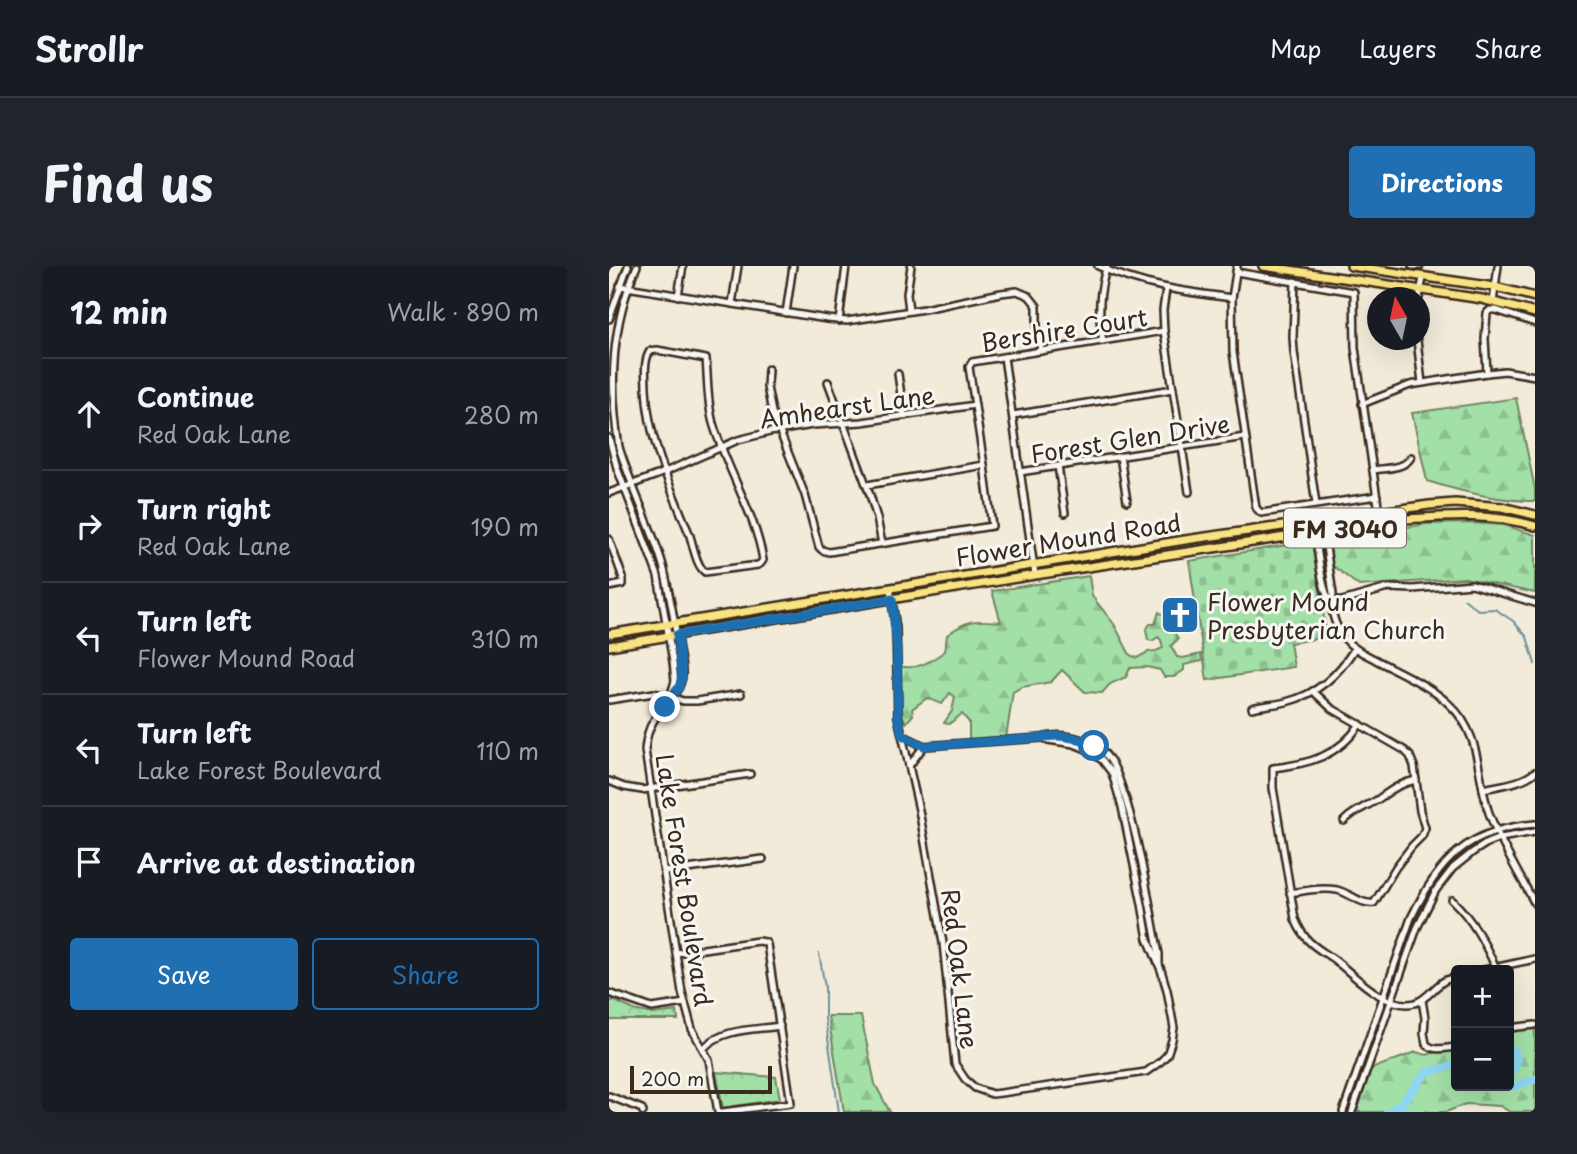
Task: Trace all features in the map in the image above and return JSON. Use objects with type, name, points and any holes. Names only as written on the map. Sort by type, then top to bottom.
[{"type":"main road","points":[[1263,266],[1381,287]]},
{"type":"main road","points":[[1352,266],[1496,287],[1535,297]]},
{"type":"main road","points":[[1430,295],[1493,302],[1535,313]]},
{"type":"main road","name":"Flower Mound Road","points":[[609,634],[1185,540],[1429,505],[1455,503],[1502,507],[1535,515]]},
{"type":"main road","name":"Flower Mound Road","points":[[609,646],[1035,575],[1405,519],[1456,515],[1504,519],[1535,527]]},
{"type":"main road","points":[[1185,540],[1187,552]]},
{"type":"street","points":[[609,319],[628,266]]},
{"type":"street","points":[[637,266],[611,332],[611,408],[617,442],[660,556],[673,635],[675,681],[671,696]]},
{"type":"street","points":[[678,296],[683,266]]},
{"type":"street","points":[[732,304],[738,266]]},
{"type":"street","points":[[786,313],[793,266]]},
{"type":"street","points":[[839,321],[846,266]]},
{"type":"street","points":[[909,310],[907,294],[911,266]]},
{"type":"street","points":[[1098,266],[1149,285],[1232,298]]},
{"type":"street","points":[[1412,266],[1420,266]]},
{"type":"street","points":[[1493,302],[1498,266]]},
{"type":"street","points":[[1103,341],[1100,326],[1101,293],[1106,268]]},
{"type":"street","points":[[1377,496],[1261,513],[1256,508],[1235,368],[1232,298],[1237,269],[1354,292],[1355,348],[1362,404],[1373,470],[1377,496],[1379,512]]},
{"type":"street","points":[[1421,287],[1423,278]]},
{"type":"street","points":[[1295,282],[1294,352],[1317,504]]},
{"type":"street","points":[[619,286],[839,321],[924,309],[1017,291],[1030,296],[1037,306],[1041,351]]},
{"type":"street","points":[[1166,289],[1164,331],[1189,492]]},
{"type":"street","points":[[1487,373],[1487,313],[1496,310],[1535,323]]},
{"type":"street","name":"Bershire Court","points":[[975,405],[969,367],[972,362],[1164,331]]},
{"type":"street","points":[[657,350],[706,359],[711,414],[721,447],[756,534],[762,554],[761,563],[705,572],[700,568],[665,472],[652,433],[645,380],[647,355],[650,351],[657,350]]},
{"type":"street","points":[[1418,350],[1422,383]]},
{"type":"street","points":[[1003,357],[1035,575]]},
{"type":"street","points":[[768,369],[768,394],[772,412],[805,495],[819,547],[829,552],[992,526],[975,405]]},
{"type":"street","points":[[1362,404],[1401,388],[1422,383],[1505,371],[1535,376]]},
{"type":"street","points":[[898,374],[904,416]]},
{"type":"street","points":[[828,382],[867,485],[882,544]]},
{"type":"street","points":[[1013,415],[1173,389]]},
{"type":"street","name":"Amhearst Lane","points":[[609,493],[738,440],[779,430],[844,424],[975,405]]},
{"type":"street","points":[[609,438],[617,468],[655,566],[671,624]]},
{"type":"street","name":"Forest Glen Drive","points":[[1020,472],[1245,438]]},
{"type":"street","points":[[1120,456],[1127,501]]},
{"type":"street","points":[[1373,470],[1404,465],[1411,457]]},
{"type":"street","points":[[867,485],[984,466]]},
{"type":"street","points":[[1058,467],[1065,513]]},
{"type":"street","points":[[1318,521],[1324,587],[1343,637],[1355,648],[1426,688],[1454,709],[1477,750],[1483,789],[1496,830],[1535,904]]},
{"type":"street","points":[[609,539],[623,578],[623,584],[609,587]]},
{"type":"street","points":[[1331,602],[1388,588],[1413,589],[1472,584],[1535,603]]},
{"type":"street","name":"Red Oak Lane","points":[[890,588],[897,649],[898,717],[919,810],[943,945],[955,1064],[958,1071],[971,1086],[992,1094],[1146,1072],[1167,1055],[1174,1033],[1172,1014],[1159,965],[1147,939],[1124,817],[1112,773],[1102,760],[1089,750],[1044,738],[924,746]]},
{"type":"street","points":[[1252,708],[1289,701],[1322,686],[1344,666],[1355,648]]},
{"type":"street","points":[[1290,893],[1334,889],[1367,904],[1374,903],[1395,867],[1422,836],[1425,828],[1412,760],[1404,750],[1331,708],[1313,691]]},
{"type":"street","points":[[609,700],[654,693],[683,701],[697,701],[740,694]]},
{"type":"street","name":"Lake Forest Boulevard","points":[[671,696],[653,720],[647,734],[645,750],[685,1003],[692,1029],[704,1048],[711,1068],[720,1112]]},
{"type":"street","points":[[1360,724],[1341,747],[1302,763],[1273,768],[1273,788],[1295,919],[1313,946],[1369,989],[1392,1001],[1410,1003],[1422,1000],[1445,980],[1451,978]]},
{"type":"street","points":[[902,735],[924,746],[909,765]]},
{"type":"street","points":[[1483,789],[1520,780],[1535,772]]},
{"type":"street","points":[[609,781],[632,789],[750,774]]},
{"type":"street","points":[[1344,821],[1397,786],[1416,780]]},
{"type":"street","points":[[1343,1112],[1382,997],[1424,890],[1454,855],[1474,840],[1496,830],[1535,824]]},
{"type":"street","points":[[1352,1112],[1417,928],[1436,890],[1453,868],[1473,852],[1500,838],[1535,832]]},
{"type":"street","points":[[664,872],[764,859]]},
{"type":"street","points":[[1453,900],[1478,930],[1495,965]]},
{"type":"street","points":[[676,953],[758,941],[765,942],[768,947],[791,1103],[720,1112]]},
{"type":"street","points":[[1509,965],[1535,959]]},
{"type":"street","points":[[609,993],[652,1007],[685,1003]]},
{"type":"street","points":[[1422,1000],[1426,1044],[1436,1049],[1451,1047]]},
{"type":"street","points":[[1514,1027],[1535,1024]]},
{"type":"street","points":[[704,1048],[717,1037],[726,1034],[780,1026]]},
{"type":"street","points":[[609,1096],[642,1110]]},
{"type":"green space","points":[[1516,398],[1535,489],[1535,501],[1480,495],[1427,481],[1412,413]]},
{"type":"green space","points":[[1426,524],[1504,525],[1535,535],[1535,593],[1465,578],[1359,586],[1332,565],[1329,540]]},
{"type":"green space","points":[[1312,541],[1327,637],[1290,643],[1294,667],[1207,680],[1189,561]]},
{"type":"green space","points":[[1089,576],[1092,596],[1114,624],[1130,655],[1137,658],[1163,648],[1158,637],[1152,641],[1148,640],[1146,630],[1150,624],[1155,624],[1159,612],[1166,617],[1178,639],[1171,646],[1177,657],[1201,654],[1202,661],[1184,665],[1184,670],[1174,677],[1164,677],[1160,670],[1147,667],[1130,668],[1126,677],[1110,684],[1102,693],[1085,692],[1062,670],[1051,682],[1022,687],[1013,692],[1006,738],[969,740],[969,722],[962,714],[949,724],[944,723],[952,711],[955,697],[950,693],[942,704],[927,698],[912,709],[913,715],[906,723],[900,710],[900,666],[924,664],[945,651],[947,635],[967,623],[1001,622],[992,591]]},
{"type":"green space","points":[[613,1000],[634,1010],[653,1014],[677,1011],[678,1020],[609,1020],[609,1002]]},
{"type":"green space","points":[[828,1016],[861,1016],[875,1084],[890,1112],[844,1112]]},
{"type":"green space","points":[[1535,1028],[1535,1112],[1510,1112],[1500,1106],[1466,1104],[1446,1112],[1357,1112],[1371,1069],[1416,1052],[1427,1055],[1451,1050],[1451,1091],[1514,1091],[1514,1030]]},
{"type":"green space","points":[[716,1072],[776,1077],[780,1099],[723,1108]]},
{"type":"waterway","points":[[1464,599],[1478,610],[1495,609],[1513,621],[1527,637],[1535,664]]},
{"type":"waterway","points":[[819,953],[825,987],[825,1018],[839,1112]]},
{"type":"waterway","points":[[1514,1052],[1517,1061],[1514,1067]]},
{"type":"waterway","points":[[1389,1112],[1401,1104],[1427,1072],[1451,1066]]},
{"type":"waterway","points":[[1514,1086],[1535,1079]]},
{"type":"place","name":"Flower Mound Presbyterian Church","points":[[1180,615]]},
{"type":"route","points":[[665,707],[679,688],[682,676],[677,635],[892,599],[896,628],[898,717],[902,735],[924,746],[1050,736],[1071,737],[1094,746]]}]
